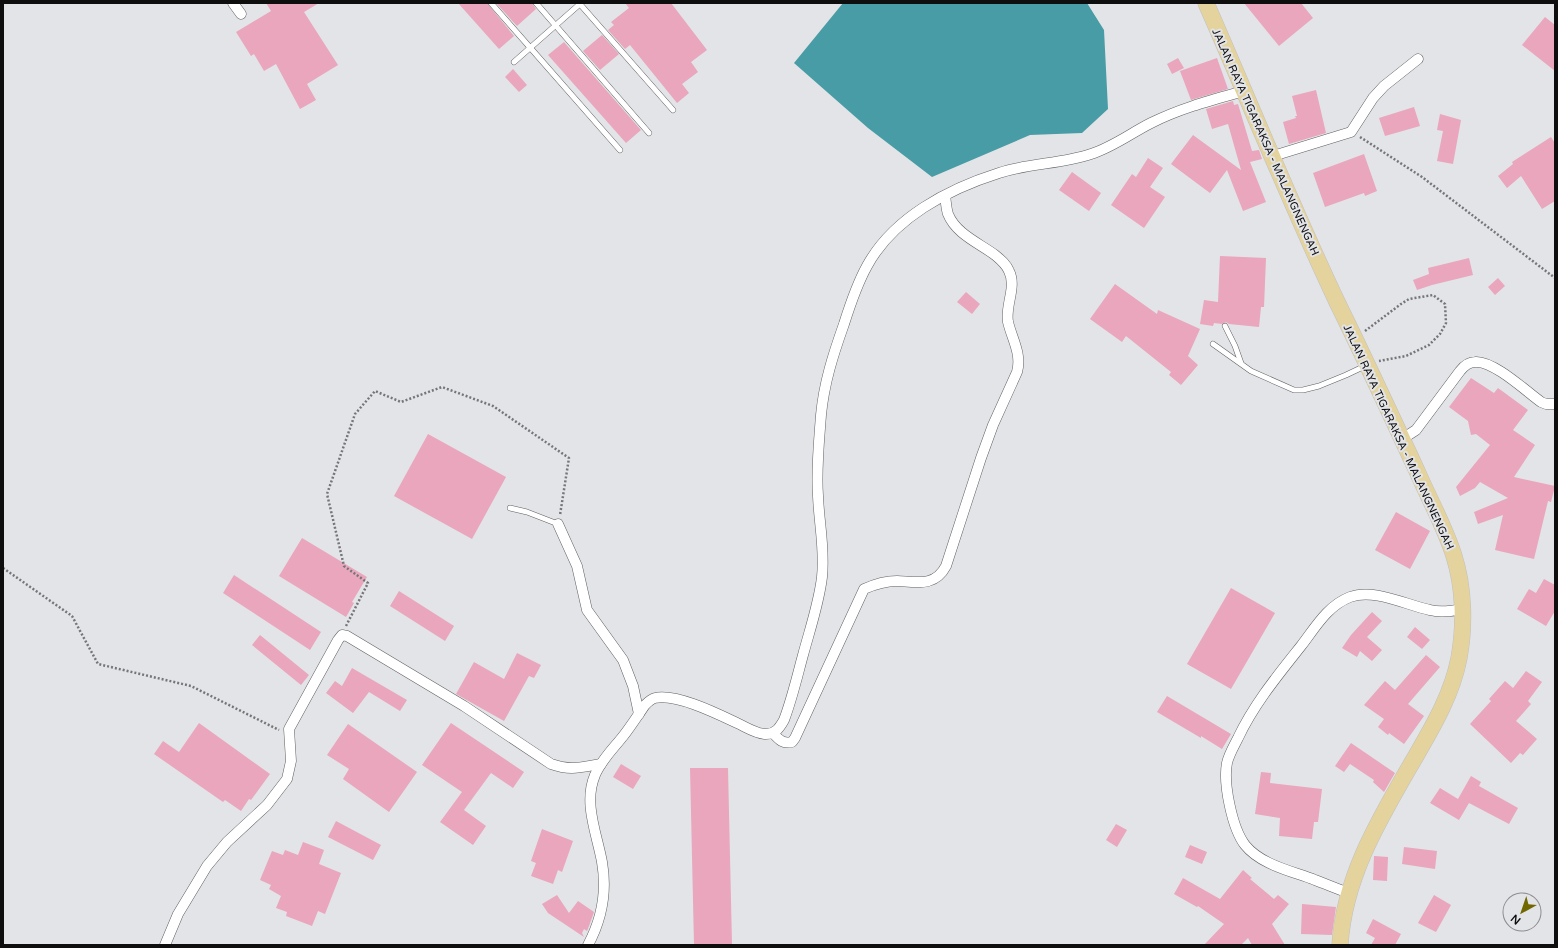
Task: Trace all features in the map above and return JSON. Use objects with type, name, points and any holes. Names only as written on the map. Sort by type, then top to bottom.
[{"type":"main road","name":"JALAN RAYA TIGARAKSA - MALANGNENGAH","points":[[1206,3],[1322,269],[1402,439],[1453,555],[1459,577],[1463,609],[1459,656],[1450,690],[1430,732],[1394,794],[1367,846],[1357,869],[1349,893],[1341,932],[1340,945]]},
{"type":"street","points":[[233,3],[240,14]]},
{"type":"street","points":[[1273,156],[1351,132],[1372,98],[1384,86],[1418,59]]},
{"type":"street","points":[[588,945],[598,923],[603,899],[604,880],[602,861],[593,829],[591,804],[593,781],[601,764],[649,701],[653,698],[665,697],[679,700],[700,707],[755,732],[766,734],[773,733],[780,728],[788,709],[817,603],[822,577],[822,536],[818,496],[818,463],[826,376],[860,280],[868,264],[890,234],[927,205],[965,185],[1001,172],[1092,154],[1178,111],[1244,91]]},
{"type":"street","points":[[773,733],[779,740],[786,743],[792,742],[795,738],[864,589],[889,582],[922,582],[934,580],[944,571],[980,458],[1019,366],[1018,356],[1008,318],[1008,306],[1012,286],[1010,273],[1001,260],[959,230],[947,213],[945,196]]},
{"type":"street","points":[[1402,439],[1416,430],[1465,365],[1474,362],[1488,365],[1514,381],[1541,402],[1546,404],[1555,404]]},
{"type":"street","points":[[558,524],[577,566],[587,610],[623,660],[633,686],[639,714]]},
{"type":"street","points":[[1349,893],[1274,865],[1253,853],[1244,844],[1234,819],[1226,775],[1227,762],[1255,706],[1322,618],[1342,601],[1352,596],[1368,595],[1400,601],[1431,611],[1463,609]]},
{"type":"street","points":[[165,945],[178,914],[207,866],[227,842],[268,805],[287,779],[291,761],[289,735],[291,724],[340,637],[345,635],[347,636],[464,706],[551,764],[563,768],[574,768],[601,764]]},
{"type":"lane","points":[[491,3],[620,150]]},
{"type":"lane","points":[[536,3],[649,133]]},
{"type":"lane","points":[[514,62],[580,3],[673,110]]},
{"type":"lane","points":[[1225,326],[1235,346],[1241,363]]},
{"type":"lane","points":[[1213,344],[1246,368],[1290,389],[1308,389],[1329,382],[1367,364]]},
{"type":"lane","points":[[510,508],[527,512],[558,524]]},
{"type":"path","points":[[1351,132],[1422,177],[1555,278]]},
{"type":"path","points":[[1355,339],[1400,304],[1409,299],[1433,295],[1445,304],[1446,323],[1440,334],[1429,344],[1406,356],[1367,364]]},
{"type":"path","points":[[340,637],[368,583],[344,566],[326,494],[354,414],[375,391],[401,402],[442,387],[493,406],[569,458],[558,524]]},
{"type":"path","points":[[3,568],[72,616],[98,664],[191,686],[289,735]]},
{"type":"water","points":[[843,3],[1087,3],[1104,30],[1108,109],[1082,133],[1030,135],[932,177],[868,128],[794,63]]},
{"type":"building","points":[[266,3],[319,3],[304,12],[338,65],[307,84],[316,100],[300,109],[276,64],[264,71],[254,54],[251,56],[236,32],[271,11]]},
{"type":"building","points":[[458,3],[487,3],[514,36],[499,49]]},
{"type":"building","points":[[496,3],[532,3],[536,9],[517,26]]},
{"type":"building","points":[[625,3],[671,3],[707,50],[691,62],[698,72],[682,84],[689,93],[677,103],[630,45],[625,49],[608,30],[614,25],[611,22],[629,8]]},
{"type":"building","points":[[1244,3],[1301,3],[1313,18],[1279,46]]},
{"type":"building","points":[[1545,17],[1555,25],[1555,71],[1522,45]]},
{"type":"building","points":[[602,35],[619,54],[600,70],[583,51]]},
{"type":"building","points":[[564,42],[641,130],[626,143],[548,55]]},
{"type":"building","points":[[1178,58],[1184,68],[1172,74],[1167,64]]},
{"type":"building","points":[[1217,58],[1228,89],[1191,100],[1180,71]]},
{"type":"building","points":[[513,69],[527,85],[519,92],[505,77]]},
{"type":"building","points":[[1316,90],[1326,133],[1289,144],[1283,122],[1296,118],[1295,116],[1297,116],[1292,96]]},
{"type":"building","points":[[1233,101],[1234,105],[1238,104],[1252,151],[1259,150],[1262,159],[1250,162],[1266,202],[1243,211],[1227,170],[1210,193],[1171,164],[1193,135],[1241,170],[1228,124],[1212,129],[1206,109]]},
{"type":"building","points":[[1414,107],[1420,126],[1385,136],[1379,118]]},
{"type":"building","points":[[1440,114],[1461,120],[1453,164],[1437,161],[1443,131],[1437,130]]},
{"type":"building","points":[[1551,137],[1555,143],[1555,201],[1542,209],[1521,176],[1507,188],[1498,176],[1513,164],[1512,162]]},
{"type":"building","points":[[1364,154],[1377,191],[1365,196],[1364,193],[1325,207],[1313,173]]},
{"type":"building","points":[[1148,158],[1163,168],[1150,187],[1165,197],[1144,228],[1111,205],[1132,174],[1136,177]]},
{"type":"building","points":[[1072,172],[1101,193],[1089,211],[1059,190]]},
{"type":"building","points":[[1220,256],[1266,258],[1264,307],[1261,307],[1259,327],[1229,324],[1226,322],[1222,324],[1214,323],[1213,326],[1200,324],[1204,300],[1218,302]]},
{"type":"building","points":[[1469,258],[1473,275],[1417,290],[1413,280],[1429,274],[1428,268]]},
{"type":"building","points":[[1498,278],[1505,286],[1495,295],[1488,287]]},
{"type":"building","points":[[1115,284],[1157,314],[1158,310],[1200,329],[1188,356],[1198,365],[1181,385],[1169,375],[1171,372],[1126,336],[1122,342],[1090,319]]},
{"type":"building","points":[[966,292],[980,304],[972,314],[957,302]]},
{"type":"building","points":[[1471,378],[1494,393],[1498,388],[1528,410],[1513,430],[1535,445],[1514,477],[1555,486],[1551,502],[1548,501],[1534,559],[1495,550],[1503,515],[1478,524],[1474,512],[1508,498],[1480,482],[1475,488],[1460,496],[1456,487],[1490,445],[1476,434],[1471,435],[1468,421],[1449,407]]},
{"type":"building","points":[[428,434],[506,477],[472,539],[394,496]]},
{"type":"building","points":[[1396,512],[1430,531],[1410,569],[1375,550]]},
{"type":"building","points":[[302,538],[367,577],[352,602],[354,603],[346,617],[279,576]]},
{"type":"building","points":[[234,575],[321,632],[310,650],[223,593]]},
{"type":"building","points":[[1544,579],[1555,585],[1555,611],[1546,626],[1517,609],[1529,589],[1536,593]]},
{"type":"building","points":[[1231,588],[1275,613],[1231,689],[1187,664]]},
{"type":"building","points":[[399,591],[454,626],[445,641],[390,606]]},
{"type":"building","points":[[1372,612],[1382,621],[1367,637],[1382,650],[1372,661],[1360,651],[1357,657],[1342,648],[1351,635]]},
{"type":"building","points":[[1415,627],[1430,640],[1422,649],[1407,637]]},
{"type":"building","points":[[260,635],[309,675],[301,685],[252,645]]},
{"type":"building","points":[[517,653],[541,665],[534,678],[529,676],[504,721],[456,694],[474,662],[504,679]]},
{"type":"building","points":[[1426,655],[1440,667],[1408,704],[1424,716],[1404,744],[1389,733],[1388,735],[1378,727],[1384,719],[1364,705],[1385,681],[1395,690]]},
{"type":"building","points":[[352,668],[407,700],[400,711],[369,692],[353,713],[326,693],[335,681],[342,686]]},
{"type":"building","points":[[1526,671],[1542,682],[1528,701],[1531,704],[1516,721],[1537,739],[1523,755],[1520,753],[1511,763],[1470,724],[1491,701],[1489,699],[1505,681],[1513,688]]},
{"type":"building","points":[[1167,696],[1231,734],[1222,749],[1157,712]]},
{"type":"building","points":[[199,723],[270,774],[241,811],[225,800],[223,802],[154,754],[163,741],[179,752]]},
{"type":"building","points":[[451,723],[524,772],[513,788],[491,773],[464,810],[486,826],[473,845],[440,822],[462,792],[422,765]]},
{"type":"building","points":[[348,724],[417,772],[389,812],[343,779],[349,769],[327,755]]},
{"type":"building","points":[[1351,743],[1395,773],[1384,792],[1373,782],[1374,780],[1350,764],[1344,772],[1335,766]]},
{"type":"building","points":[[621,764],[641,776],[633,789],[613,777]]},
{"type":"building","points":[[690,768],[728,768],[732,945],[694,945]]},
{"type":"building","points":[[1261,772],[1271,773],[1270,783],[1322,789],[1318,822],[1314,822],[1312,839],[1279,836],[1280,818],[1255,814]]},
{"type":"building","points":[[1471,776],[1481,782],[1479,786],[1518,808],[1509,824],[1469,803],[1459,820],[1430,803],[1440,788],[1458,799]]},
{"type":"building","points":[[336,821],[381,845],[373,860],[328,837]]},
{"type":"building","points":[[1116,824],[1127,830],[1117,847],[1106,840]]},
{"type":"building","points":[[542,829],[573,841],[562,872],[558,870],[553,884],[531,876],[536,863],[531,861]]},
{"type":"building","points":[[303,842],[324,850],[319,864],[341,873],[325,914],[318,911],[312,926],[286,916],[287,912],[276,908],[281,896],[269,889],[271,885],[260,880],[272,851],[283,855],[285,850],[298,855]]},
{"type":"building","points":[[1190,845],[1207,852],[1202,864],[1185,857]]},
{"type":"building","points":[[1404,847],[1437,851],[1435,869],[1402,864]]},
{"type":"building","points":[[1374,856],[1388,857],[1387,881],[1373,880]]},
{"type":"building","points":[[1243,870],[1252,878],[1250,879],[1274,899],[1278,895],[1289,904],[1272,924],[1285,945],[1252,945],[1248,938],[1241,945],[1204,945],[1224,924],[1198,906],[1197,907],[1174,894],[1183,878],[1220,899]]},
{"type":"building","points":[[557,895],[569,913],[578,901],[594,912],[587,931],[584,929],[582,933],[584,937],[548,913],[542,904]]},
{"type":"building","points":[[1434,895],[1451,905],[1436,932],[1418,923]]},
{"type":"building","points":[[1302,904],[1336,907],[1332,935],[1301,934]]},
{"type":"building","points":[[1373,919],[1401,934],[1395,945],[1371,945],[1375,938],[1366,933]]}]
